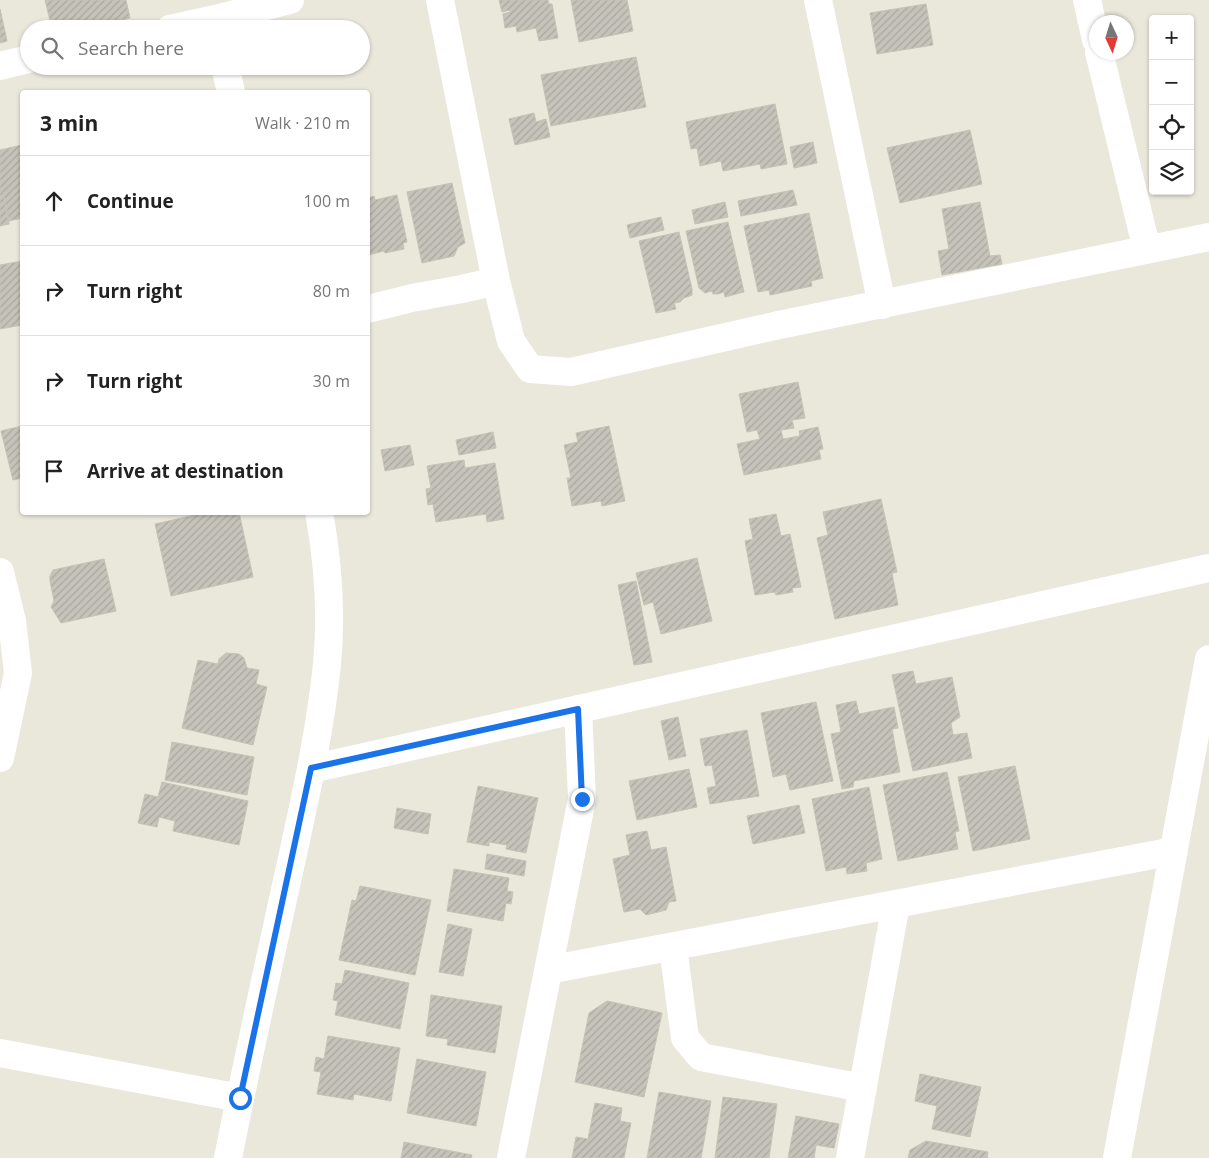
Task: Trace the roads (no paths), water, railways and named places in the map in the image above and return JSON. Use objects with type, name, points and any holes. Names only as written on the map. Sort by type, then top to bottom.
[{"type":"street","points":[[201,20],[290,0]]},
{"type":"street","points":[[440,0],[496,282],[511,341],[530,369],[571,372],[779,325],[1209,237]]},
{"type":"street","points":[[818,0],[882,304]]},
{"type":"street","points":[[1087,0],[1090,15]]},
{"type":"street","points":[[1102,60],[1147,250]]},
{"type":"street","points":[[0,66],[20,61]]},
{"type":"street","points":[[228,75],[231,90]]},
{"type":"street","points":[[370,308],[412,298],[496,282]]},
{"type":"street","points":[[228,1158],[311,768],[322,701],[328,652],[329,613],[327,572],[319,515]]},
{"type":"street","points":[[311,768],[1209,568]]},
{"type":"street","points":[[0,572],[12,621],[18,673],[0,758]]},
{"type":"street","points":[[1117,1158],[1209,659]]},
{"type":"street","points":[[511,1158],[582,799],[578,709]]},
{"type":"street","points":[[548,970],[1174,851]]},
{"type":"street","points":[[850,1158],[896,904]]},
{"type":"street","points":[[673,946],[685,1038],[701,1057],[863,1088]]},
{"type":"street","points":[[0,1053],[240,1098]]}]
